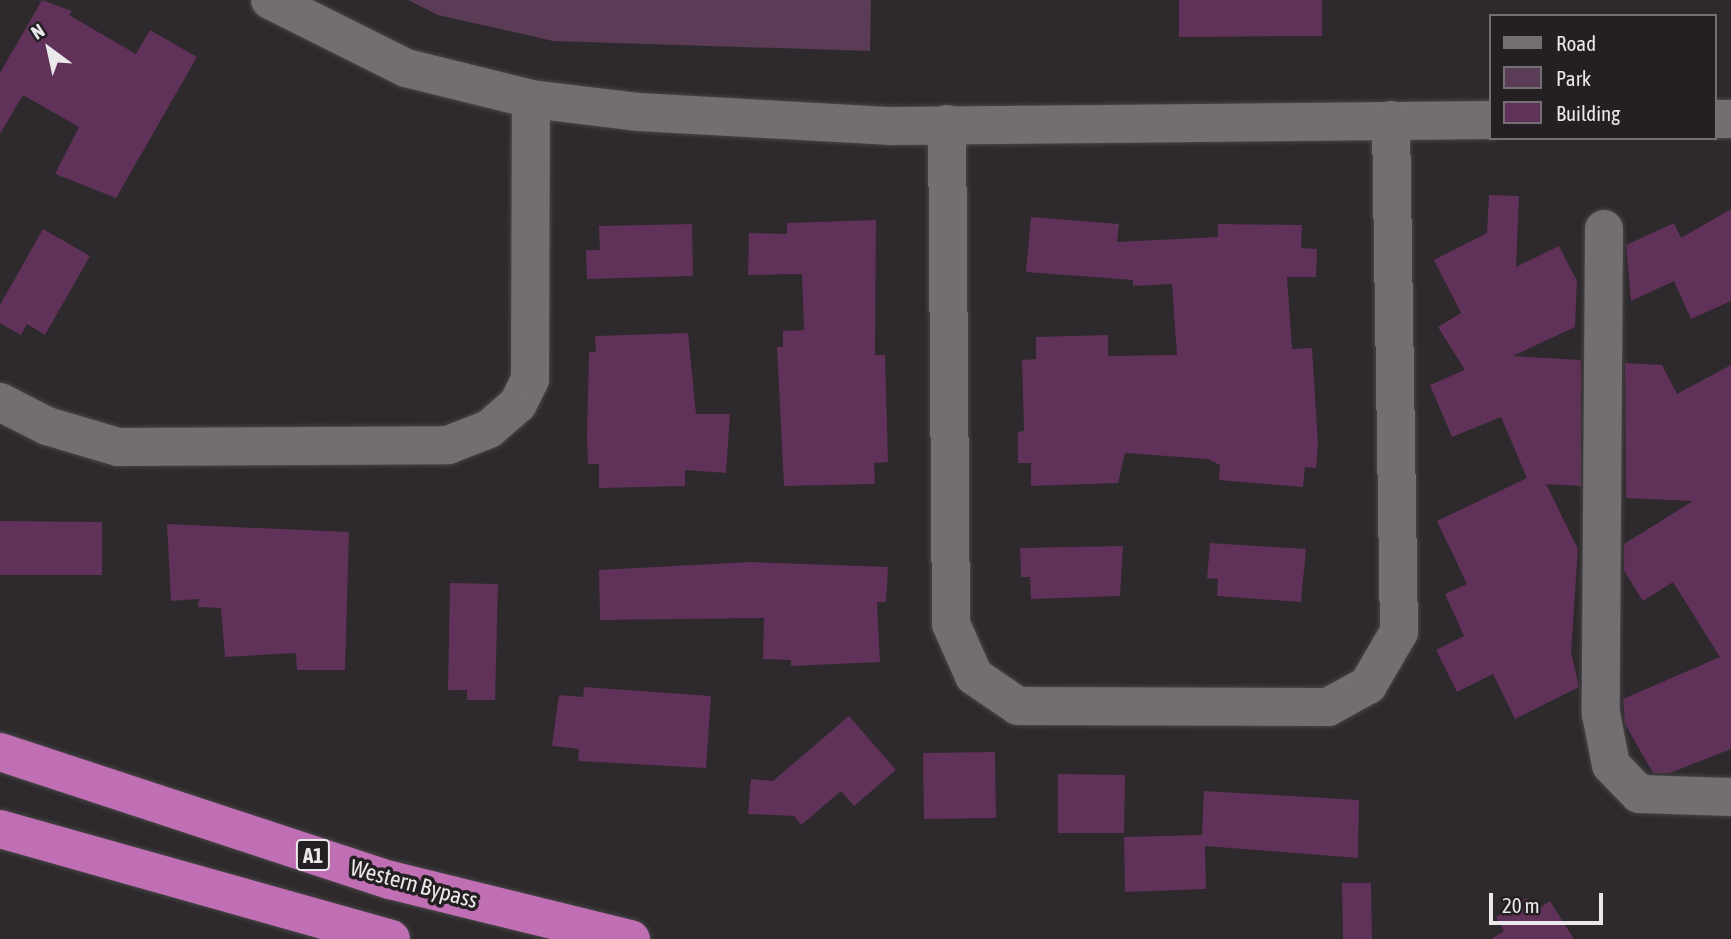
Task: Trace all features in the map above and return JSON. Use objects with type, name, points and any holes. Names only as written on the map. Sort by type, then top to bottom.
[{"type":"highway","name":"Western Bypass","points":[[0,752],[390,880],[631,939]]},
{"type":"highway","points":[[0,829],[391,939]]},
{"type":"street","points":[[270,0],[407,68],[531,99],[639,113],[947,124],[1490,120]]},
{"type":"street","points":[[0,402],[47,426],[118,447],[448,445],[489,429],[518,404],[530,379],[531,99]]},
{"type":"street","points":[[947,124],[951,624],[974,676],[1018,706],[1328,707],[1368,685],[1399,632],[1391,120]]},
{"type":"street","points":[[1604,229],[1601,714],[1611,765],[1639,794],[1731,797]]},
{"type":"green space","points":[[408,0],[871,0],[870,51],[553,41],[438,15]]},
{"type":"building","points":[[42,0],[72,11],[69,15],[136,54],[150,30],[197,57],[116,198],[55,174],[79,127],[23,95],[0,134],[0,73]]},
{"type":"building","points":[[1179,0],[1322,0],[1322,36],[1179,37]]},
{"type":"building","points":[[1489,195],[1519,196],[1516,267],[1559,246],[1577,281],[1575,327],[1513,356],[1581,360],[1581,486],[1546,484],[1578,549],[1571,652],[1579,687],[1515,719],[1493,674],[1457,692],[1436,650],[1464,636],[1445,594],[1467,584],[1437,521],[1527,478],[1501,417],[1452,437],[1430,385],[1465,370],[1438,327],[1461,313],[1434,260],[1487,233]]},
{"type":"building","points":[[1731,209],[1731,301],[1691,319],[1674,281],[1631,301],[1626,245],[1674,223],[1681,238]]},
{"type":"building","points":[[1031,217],[1119,224],[1117,242],[1218,237],[1218,224],[1302,225],[1301,248],[1317,249],[1316,277],[1287,277],[1292,349],[1312,348],[1318,444],[1316,468],[1305,467],[1303,487],[1219,480],[1220,465],[1208,459],[1125,453],[1118,483],[1031,486],[1031,463],[1018,463],[1018,432],[1024,431],[1022,360],[1036,359],[1036,337],[1108,335],[1108,356],[1177,355],[1172,284],[1133,286],[1133,280],[1026,272]]},
{"type":"building","points":[[876,220],[875,355],[885,355],[888,462],[874,463],[875,484],[784,486],[777,347],[783,347],[783,331],[804,330],[802,274],[748,275],[749,233],[787,234],[787,223]]},
{"type":"building","points":[[692,224],[693,276],[587,279],[586,250],[600,250],[599,226]]},
{"type":"building","points":[[43,229],[90,256],[45,335],[27,324],[21,335],[0,323],[0,305]]},
{"type":"building","points":[[688,333],[696,414],[730,414],[726,473],[685,470],[685,486],[599,488],[599,464],[588,464],[587,434],[589,352],[596,352],[595,336]]},
{"type":"building","points":[[1625,363],[1662,365],[1677,394],[1731,365],[1731,749],[1670,773],[1653,773],[1625,724],[1623,699],[1720,657],[1673,582],[1643,601],[1624,571],[1624,544],[1693,501],[1626,498]]},
{"type":"building","points":[[0,521],[102,522],[102,575],[0,575]]},
{"type":"building","points":[[167,524],[349,532],[345,670],[297,670],[296,653],[225,657],[221,608],[198,607],[199,599],[171,601]]},
{"type":"building","points":[[1210,543],[1306,549],[1301,602],[1217,596],[1218,579],[1207,578]]},
{"type":"building","points":[[1123,546],[1120,596],[1031,599],[1030,577],[1021,577],[1020,548]]},
{"type":"building","points":[[751,562],[888,567],[886,602],[877,602],[880,662],[791,666],[791,660],[763,659],[764,618],[600,620],[599,570]]},
{"type":"building","points":[[450,583],[498,584],[495,700],[467,700],[467,690],[448,690]]},
{"type":"building","points":[[584,687],[711,696],[706,768],[578,761],[579,749],[552,746],[559,695],[583,697]]},
{"type":"building","points":[[849,716],[896,770],[854,806],[841,791],[801,825],[794,816],[748,814],[751,779],[773,781]]},
{"type":"building","points":[[995,752],[996,818],[924,819],[923,753]]},
{"type":"building","points":[[1058,774],[1125,775],[1124,833],[1058,833]]},
{"type":"building","points":[[1204,791],[1359,800],[1358,858],[1205,846],[1206,889],[1125,892],[1124,837],[1202,835]]},
{"type":"building","points":[[1342,883],[1371,883],[1372,939],[1343,939]]},
{"type":"building","points":[[1527,898],[1535,911],[1550,901],[1574,939],[1491,939],[1504,931],[1496,917]]}]
